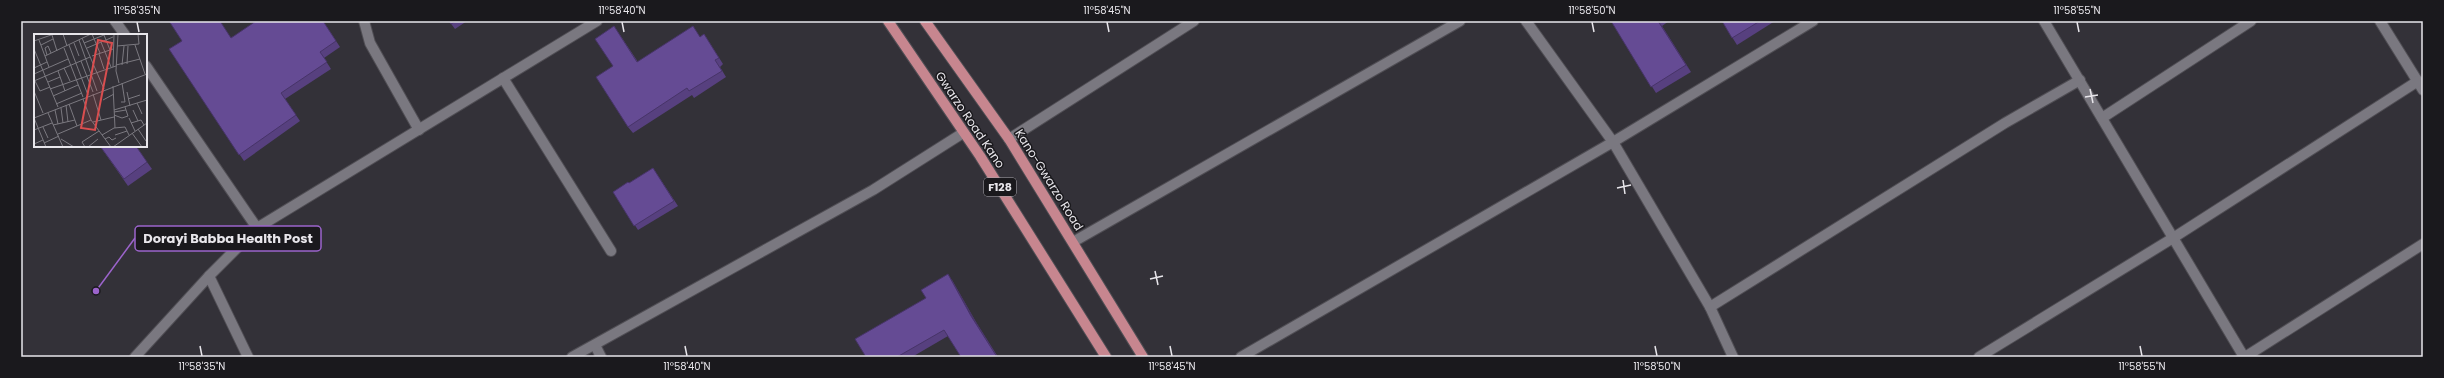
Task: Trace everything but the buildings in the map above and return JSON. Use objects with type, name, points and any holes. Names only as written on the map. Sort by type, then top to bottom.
[{"type":"main road","name":"Gwarzo Road Kano","points":[[888,21],[980,156],[1106,357]]},
{"type":"main road","name":"Kano-Gwarzo Road","points":[[926,21],[1009,139],[1143,357]]},
{"type":"street","points":[[115,21],[124,34]]},
{"type":"street","points":[[364,21],[370,43],[419,130]]},
{"type":"street","points":[[135,357],[209,276],[257,228],[597,21]]},
{"type":"street","points":[[1009,139],[1194,21]]},
{"type":"street","points":[[1073,242],[1460,21]]},
{"type":"street","points":[[1526,21],[1613,142],[1710,307],[1733,357]]},
{"type":"street","points":[[1241,357],[1613,142],[1813,21]]},
{"type":"street","points":[[2044,21],[2244,357],[2423,244]]},
{"type":"street","points":[[2102,118],[2251,21]]},
{"type":"street","points":[[1979,357],[2420,86],[2380,21]]},
{"type":"street","points":[[147,67],[257,228]]},
{"type":"street","points":[[503,78],[611,251]]},
{"type":"street","points":[[1710,307],[1998,128],[2080,80]]},
{"type":"street","points":[[572,357],[873,190],[963,133]]},
{"type":"street","points":[[209,276],[248,357]]},
{"type":"street","points":[[594,345],[601,357]]},
{"type":"place","name":"Dorayi Babba Health Post","points":[[96,291]]}]
